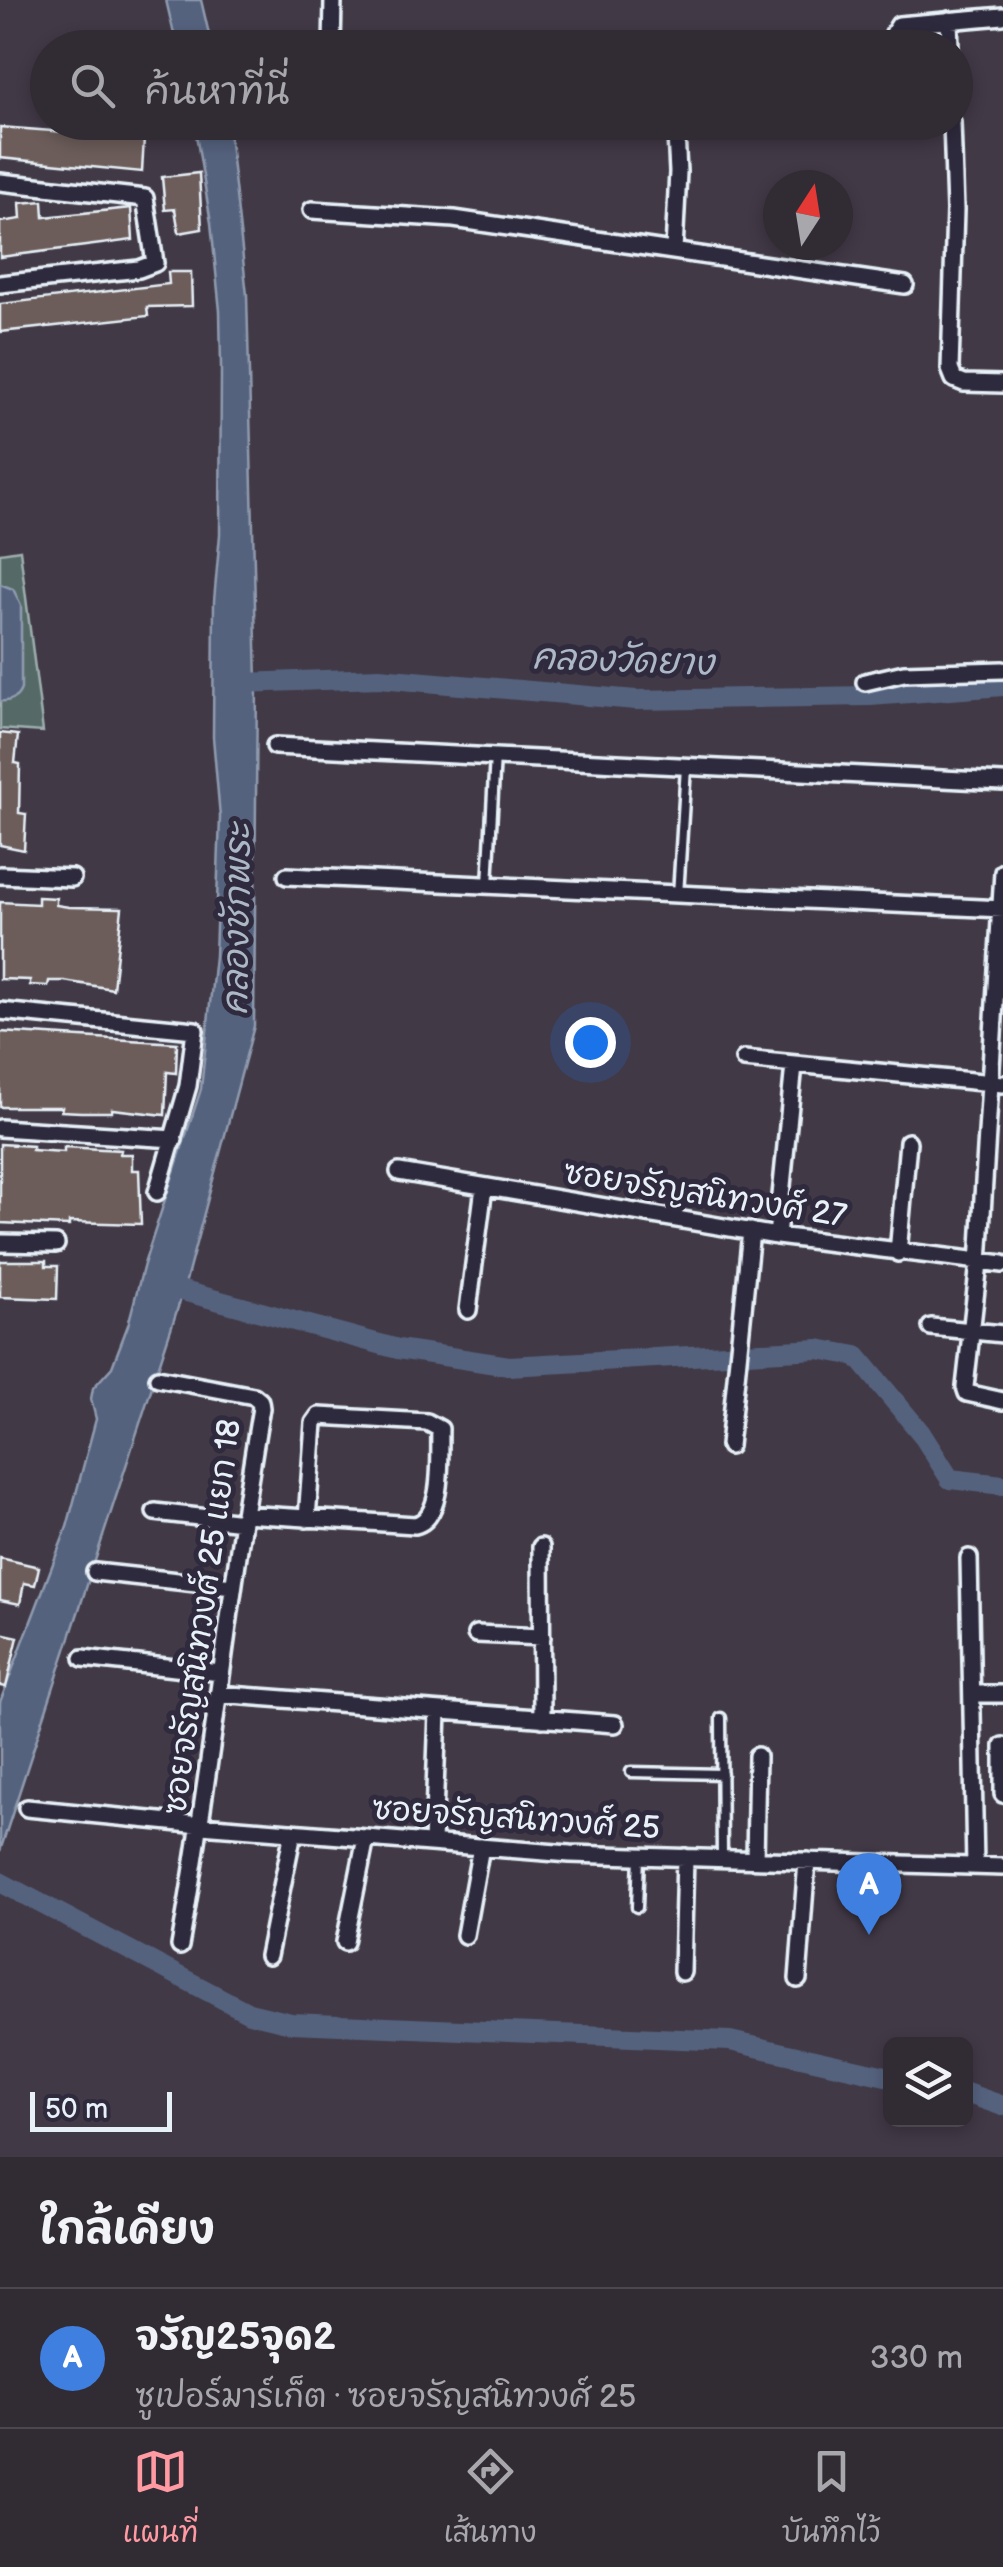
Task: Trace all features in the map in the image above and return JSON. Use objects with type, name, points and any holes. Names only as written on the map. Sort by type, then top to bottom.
[{"type":"street","points":[[332,0],[332,30]]},
{"type":"street","points":[[896,30],[899,25],[1003,16]]},
{"type":"street","points":[[949,20],[949,30]]},
{"type":"street","points":[[674,250],[676,140]]},
{"type":"street","points":[[953,140],[956,210],[950,369],[954,379],[964,383],[1003,384]]},
{"type":"street","points":[[0,182],[144,198],[155,263],[139,269],[0,284]]},
{"type":"street","points":[[312,210],[454,220],[905,285]]},
{"type":"street","points":[[865,682],[904,673],[1003,670]]},
{"type":"street","points":[[275,746],[1003,782]]},
{"type":"street","points":[[1003,872],[996,1083],[967,1393],[1003,1400]]},
{"type":"street","points":[[0,875],[72,878]]},
{"type":"street","points":[[287,876],[1002,909]]},
{"type":"street","points":[[0,1010],[195,1030],[188,1086],[157,1192]]},
{"type":"street","points":[[744,1059],[996,1083]]},
{"type":"street","points":[[778,1236],[794,1065]]},
{"type":"street","points":[[0,1128],[174,1139]]},
{"type":"street","points":[[898,1253],[908,1142]]},
{"type":"street","name":"ซอยจรัญสนิทวงศ์ 27","points":[[399,1172],[778,1236],[1003,1264]]},
{"type":"street","points":[[468,1310],[484,1187]]},
{"type":"street","points":[[729,1446],[750,1231]]},
{"type":"street","points":[[0,1243],[56,1244]]},
{"type":"street","points":[[931,1327],[1003,1334]]},
{"type":"street","name":"ซอยจรัญสนิทวงศ์ 25 แยก 18","points":[[158,1378],[260,1400],[202,1825],[180,1946]]},
{"type":"street","points":[[155,1512],[415,1526],[426,1523],[432,1516],[438,1480],[440,1429],[427,1422],[319,1416],[314,1423],[308,1518]]},
{"type":"street","points":[[541,1547],[542,1720]]},
{"type":"street","points":[[968,1558],[975,1866]]},
{"type":"street","points":[[96,1572],[232,1587]]},
{"type":"street","points":[[476,1634],[542,1637]]},
{"type":"street","points":[[83,1658],[220,1674]]},
{"type":"street","points":[[218,1694],[614,1724]]},
{"type":"street","points":[[978,1694],[1003,1694]]},
{"type":"street","points":[[433,1843],[438,1712]]},
{"type":"street","points":[[1003,1746],[1003,1794]]},
{"type":"street","points":[[755,1860],[757,1756]]},
{"type":"street","name":"ซอยจรัญสนิทวงศ์ 25","points":[[28,1808],[481,1847],[1003,1867]]},
{"type":"street","points":[[268,1956],[294,1832]]},
{"type":"street","points":[[345,1942],[366,1838]]},
{"type":"street","points":[[465,1936],[481,1847]]},
{"type":"street","points":[[682,1972],[685,1857]]},
{"type":"street","points":[[798,1979],[808,1861]]},
{"type":"lane","points":[[488,885],[496,755]]},
{"type":"lane","points":[[678,895],[686,767]]},
{"type":"lane","points":[[722,1718],[722,1858]]},
{"type":"lane","points":[[632,1772],[722,1774]]},
{"type":"lane","points":[[638,1906],[640,1856]]},
{"type":"green space","points":[[20,550],[43,732],[0,729],[0,553]]},
{"type":"water","points":[[166,0],[201,0],[208,30],[173,30]]},
{"type":"water","name":"คลองชักพระ","points":[[197,140],[230,140],[247,295],[257,683],[254,1026],[183,1292],[0,1851],[0,1702],[67,1527],[96,1419],[91,1399],[93,1388],[112,1367],[128,1325],[201,1089],[215,956],[220,817],[213,737],[221,367],[211,223]]},
{"type":"water","points":[[0,584],[13,589],[21,605],[21,689],[16,697],[4,701],[0,701]]},
{"type":"building","points":[[0,127],[30,129],[30,140],[144,140],[142,172],[0,158]]},
{"type":"building","points":[[199,173],[202,229],[179,233],[175,209],[165,210],[162,177]]},
{"type":"building","points":[[43,201],[44,217],[131,208],[133,240],[0,257],[0,222],[21,219],[20,203]]},
{"type":"building","points":[[168,272],[191,272],[192,306],[147,307],[148,316],[0,332],[0,304],[169,284]]},
{"type":"building","points":[[0,733],[18,735],[15,763],[20,764],[19,813],[26,814],[24,850],[0,845]]},
{"type":"building","points":[[38,897],[56,898],[56,905],[69,907],[122,908],[113,989],[64,981],[49,981],[48,986],[30,985],[30,980],[0,979],[0,902],[38,904]]},
{"type":"building","points":[[0,1032],[177,1043],[176,1073],[167,1072],[165,1115],[112,1109],[81,1112],[61,1111],[62,1107],[0,1107]]},
{"type":"building","points":[[0,1144],[33,1146],[32,1150],[64,1152],[64,1147],[132,1154],[132,1170],[139,1170],[141,1224],[0,1223]]},
{"type":"building","points":[[0,1261],[46,1261],[46,1266],[58,1266],[57,1299],[0,1297]]},
{"type":"building","points":[[0,1558],[39,1567],[35,1585],[24,1583],[20,1604],[0,1600]]},
{"type":"building","points":[[0,1633],[18,1637],[6,1687],[0,1686]]},
{"type":"waterway","name":"คลองวัดยาง","points":[[241,683],[379,678],[636,700],[870,696],[1003,686]]},
{"type":"waterway","points":[[168,1287],[398,1349],[509,1366],[818,1349],[857,1356],[921,1433],[950,1479],[1003,1485]]},
{"type":"waterway","points":[[0,1882],[249,2013],[291,2023],[730,2041],[883,2075]]},
{"type":"waterway","points":[[973,2095],[1003,2106]]},
{"type":"place","name":"จรัญ25จุด2","points":[[869,1935]]}]
